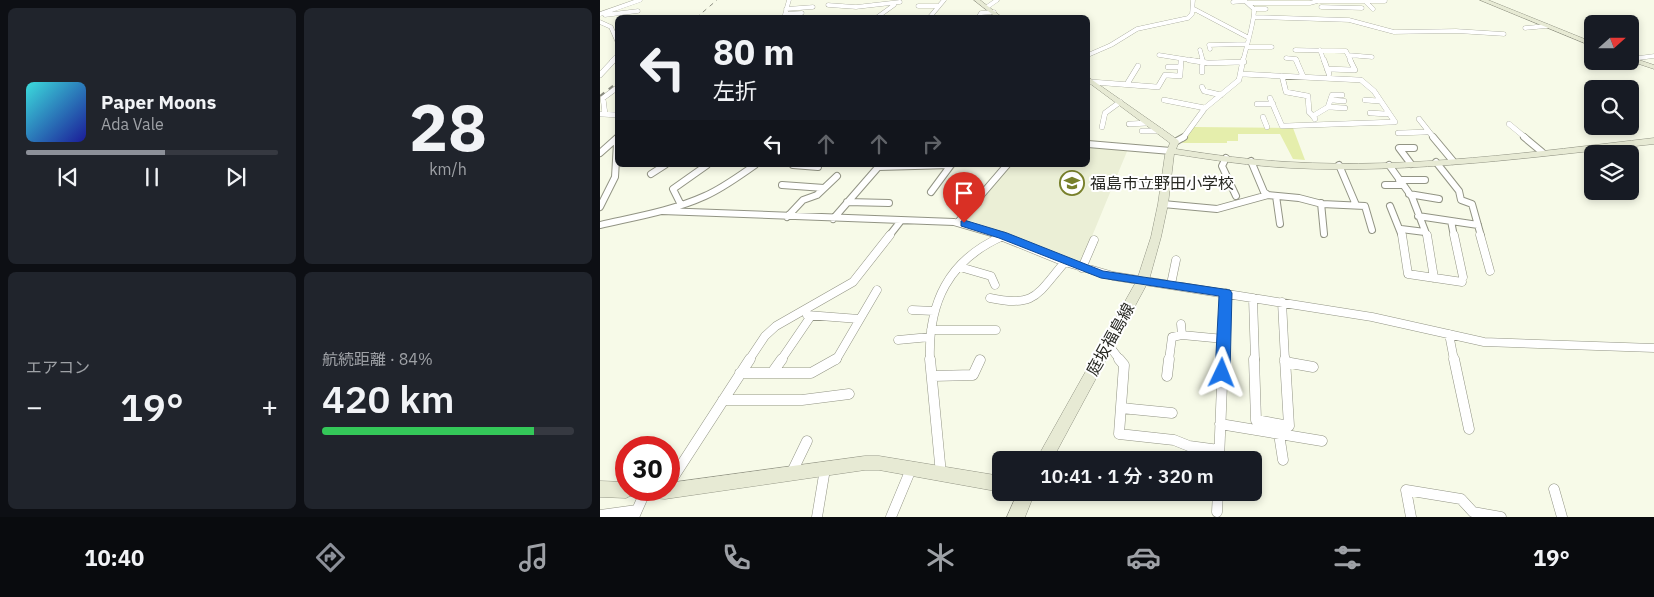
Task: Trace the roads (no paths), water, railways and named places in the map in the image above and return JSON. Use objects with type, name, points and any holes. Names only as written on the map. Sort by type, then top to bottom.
[{"type":"main road","points":[[977,0],[998,15]]},
{"type":"main road","points":[[1483,0],[1584,41]]},
{"type":"main road","points":[[1639,62],[1654,67]]},
{"type":"main road","points":[[1090,81],[1161,131],[1173,147],[1251,161],[1339,166],[1411,164],[1654,140]]},
{"type":"main road","name":"庭坂福島線","points":[[1049,451],[1143,280],[1163,204],[1173,147]]},
{"type":"main road","points":[[680,488],[825,468],[878,463],[992,483]]},
{"type":"main road","points":[[600,489],[615,490]]},
{"type":"main road","points":[[1016,517],[1022,501]]},
{"type":"street","points":[[931,15],[944,0]]},
{"type":"street","points":[[986,7],[997,0]]},
{"type":"street","points":[[1090,54],[1111,45],[1137,29],[1189,17],[1194,9],[1192,0]]},
{"type":"street","points":[[600,14],[641,1]]},
{"type":"street","points":[[834,1],[828,5],[856,7],[901,1]]},
{"type":"street","points":[[879,15],[901,1]]},
{"type":"street","points":[[1090,144],[1173,147],[1182,139],[1205,108],[1237,83],[1244,62],[1251,24],[1255,17],[1254,9],[1245,1]]},
{"type":"street","points":[[1319,1],[1320,6],[1336,20]]},
{"type":"street","points":[[1365,1],[1374,9]]},
{"type":"street","points":[[1233,2],[1385,1]]},
{"type":"street","points":[[788,4],[808,3]]},
{"type":"street","points":[[788,4],[812,7]]},
{"type":"street","points":[[918,6],[938,6]]},
{"type":"street","points":[[1320,6],[1362,8]]},
{"type":"street","points":[[1194,9],[1248,43]]},
{"type":"street","points":[[1254,9],[1266,9]]},
{"type":"street","points":[[600,14],[638,11]]},
{"type":"street","points":[[980,15],[981,13],[994,12]]},
{"type":"street","points":[[1282,18],[1283,12]]},
{"type":"street","points":[[793,15],[802,14]]},
{"type":"street","points":[[1255,17],[1352,20],[1394,32],[1456,31],[1504,34]]},
{"type":"street","points":[[1175,21],[1176,28]]},
{"type":"street","points":[[600,22],[611,28],[615,37]]},
{"type":"street","points":[[1526,28],[1547,26]]},
{"type":"street","points":[[1210,49],[1209,45],[1248,43],[1272,47]]},
{"type":"street","points":[[1200,50],[1203,62],[1202,72]]},
{"type":"street","points":[[1295,50],[1346,51],[1355,70],[1327,70]]},
{"type":"street","points":[[1320,50],[1330,78]]},
{"type":"street","points":[[1158,55],[1203,62],[1223,60],[1244,62]]},
{"type":"street","points":[[1348,55],[1372,57]]},
{"type":"street","points":[[1639,58],[1654,56]]},
{"type":"street","points":[[600,75],[615,58]]},
{"type":"street","points":[[1286,58],[1296,59],[1303,76]]},
{"type":"street","points":[[1090,81],[1158,87],[1165,75],[1180,76],[1181,60]]},
{"type":"street","points":[[1127,84],[1138,66]]},
{"type":"street","points":[[1168,67],[1180,67]]},
{"type":"street","points":[[1241,74],[1361,80],[1371,87],[1387,114],[1395,122],[1282,126],[1270,98]]},
{"type":"street","points":[[1282,76],[1286,92],[1308,96],[1309,112],[1319,125]]},
{"type":"street","points":[[1310,78],[1311,85]]},
{"type":"street","points":[[1341,79],[1342,86]]},
{"type":"street","points":[[1202,87],[1204,91],[1221,95]]},
{"type":"street","points":[[603,114],[603,98],[615,89]]},
{"type":"street","points":[[1328,107],[1332,94],[1342,94]]},
{"type":"street","points":[[1164,100],[1176,105],[1205,108]]},
{"type":"street","points":[[1215,100],[1224,102]]},
{"type":"street","points":[[1331,100],[1344,101]]},
{"type":"street","points":[[1365,100],[1379,101]]},
{"type":"street","points":[[1102,127],[1106,113],[1118,102]]},
{"type":"street","points":[[1257,104],[1273,104]]},
{"type":"street","points":[[1313,116],[1328,107],[1345,108]]},
{"type":"street","points":[[1370,113],[1387,114]]},
{"type":"street","points":[[1263,117],[1268,127]]},
{"type":"street","points":[[1419,119],[1453,161]]},
{"type":"street","points":[[1129,124],[1149,123]]},
{"type":"street","points":[[1509,124],[1542,152]]},
{"type":"street","points":[[1142,131],[1161,131]]},
{"type":"street","points":[[1398,133],[1428,132]]},
{"type":"street","points":[[601,151],[615,143]]},
{"type":"street","points":[[1411,164],[1399,148],[1414,148]]},
{"type":"street","points":[[1226,158],[1222,166],[1236,196]]},
{"type":"street","points":[[1251,161],[1264,192],[1268,195]]},
{"type":"street","points":[[1436,162],[1459,190],[1462,200],[1472,204],[1490,271]]},
{"type":"street","points":[[1389,165],[1409,194],[1425,232],[1434,278]]},
{"type":"street","points":[[1339,166],[1356,205]]},
{"type":"street","points":[[600,207],[615,177],[615,167]]},
{"type":"street","points":[[651,174],[662,167]]},
{"type":"street","points":[[681,205],[673,189],[704,167]]},
{"type":"street","points":[[600,225],[681,205],[707,195],[752,167]]},
{"type":"street","points":[[833,219],[878,167]]},
{"type":"street","points":[[931,192],[950,167]]},
{"type":"street","points":[[958,222],[1005,167]]},
{"type":"street","points":[[787,217],[803,200],[818,195],[837,176]]},
{"type":"street","points":[[1385,185],[1425,180]]},
{"type":"street","points":[[782,185],[824,188]]},
{"type":"street","points":[[1136,185],[1166,187]]},
{"type":"street","points":[[1409,194],[1439,199]]},
{"type":"street","points":[[1163,204],[1217,209],[1268,195],[1321,203],[1365,206],[1372,230]]},
{"type":"street","points":[[1276,196],[1280,224]]},
{"type":"street","points":[[847,202],[889,203]]},
{"type":"street","points":[[1321,203],[1324,234]]},
{"type":"street","points":[[1390,206],[1401,229],[1408,274],[1462,280],[1451,221]]},
{"type":"street","points":[[662,211],[900,222],[958,222],[1003,236],[1101,274],[1372,317],[1484,342],[1654,348]]},
{"type":"street","points":[[1418,216],[1478,224]]},
{"type":"street","points":[[680,467],[765,336],[853,282],[900,222]]},
{"type":"street","points":[[1401,229],[1425,232]]},
{"type":"street","points":[[940,474],[940,446],[930,334],[934,311],[941,292],[960,267],[986,243],[1003,236]]},
{"type":"street","points":[[1082,268],[1094,240]]},
{"type":"street","points":[[1171,284],[1176,260]]},
{"type":"street","points":[[990,298],[1022,303],[1033,299],[1066,262]]},
{"type":"street","points":[[960,267],[991,276],[996,285]]},
{"type":"street","points":[[740,373],[812,373],[834,361],[877,290]]},
{"type":"street","points":[[1219,451],[1226,293]]},
{"type":"street","points":[[1254,298],[1256,420],[1289,426],[1282,302]]},
{"type":"street","points":[[912,310],[934,311]]},
{"type":"street","points":[[800,313],[811,316],[859,319]]},
{"type":"street","points":[[772,373],[811,316]]},
{"type":"street","points":[[1181,324],[1182,335]]},
{"type":"street","points":[[898,340],[930,334],[996,330]]},
{"type":"street","points":[[1449,334],[1469,429]]},
{"type":"street","points":[[1167,376],[1172,337],[1182,335],[1224,339]]},
{"type":"street","points":[[1107,343],[1124,365],[1119,434],[1174,440],[1206,451]]},
{"type":"street","points":[[933,376],[973,375],[980,360]]},
{"type":"street","points":[[1285,362],[1313,367]]},
{"type":"street","points":[[723,400],[799,401],[829,399],[849,394]]},
{"type":"street","points":[[1121,408],[1172,413]]},
{"type":"street","points":[[1220,424],[1322,441]]},
{"type":"street","points":[[1279,434],[1283,460]]},
{"type":"street","points":[[791,474],[806,441]]},
{"type":"street","points":[[817,517],[825,468]]},
{"type":"street","points":[[891,517],[911,469]]},
{"type":"street","points":[[1554,489],[1562,517]]},
{"type":"street","points":[[1411,517],[1406,490],[1461,499],[1474,512],[1501,517]]},
{"type":"street","points":[[600,515],[636,513],[641,501]]},
{"type":"street","points":[[1217,512],[1218,501]]},
{"type":"railway","points":[[700,15],[717,0]]},
{"type":"railway","points":[[600,96],[615,84]]},
{"type":"place","name":"福島市立野田小学校","points":[[1072,183]]}]
